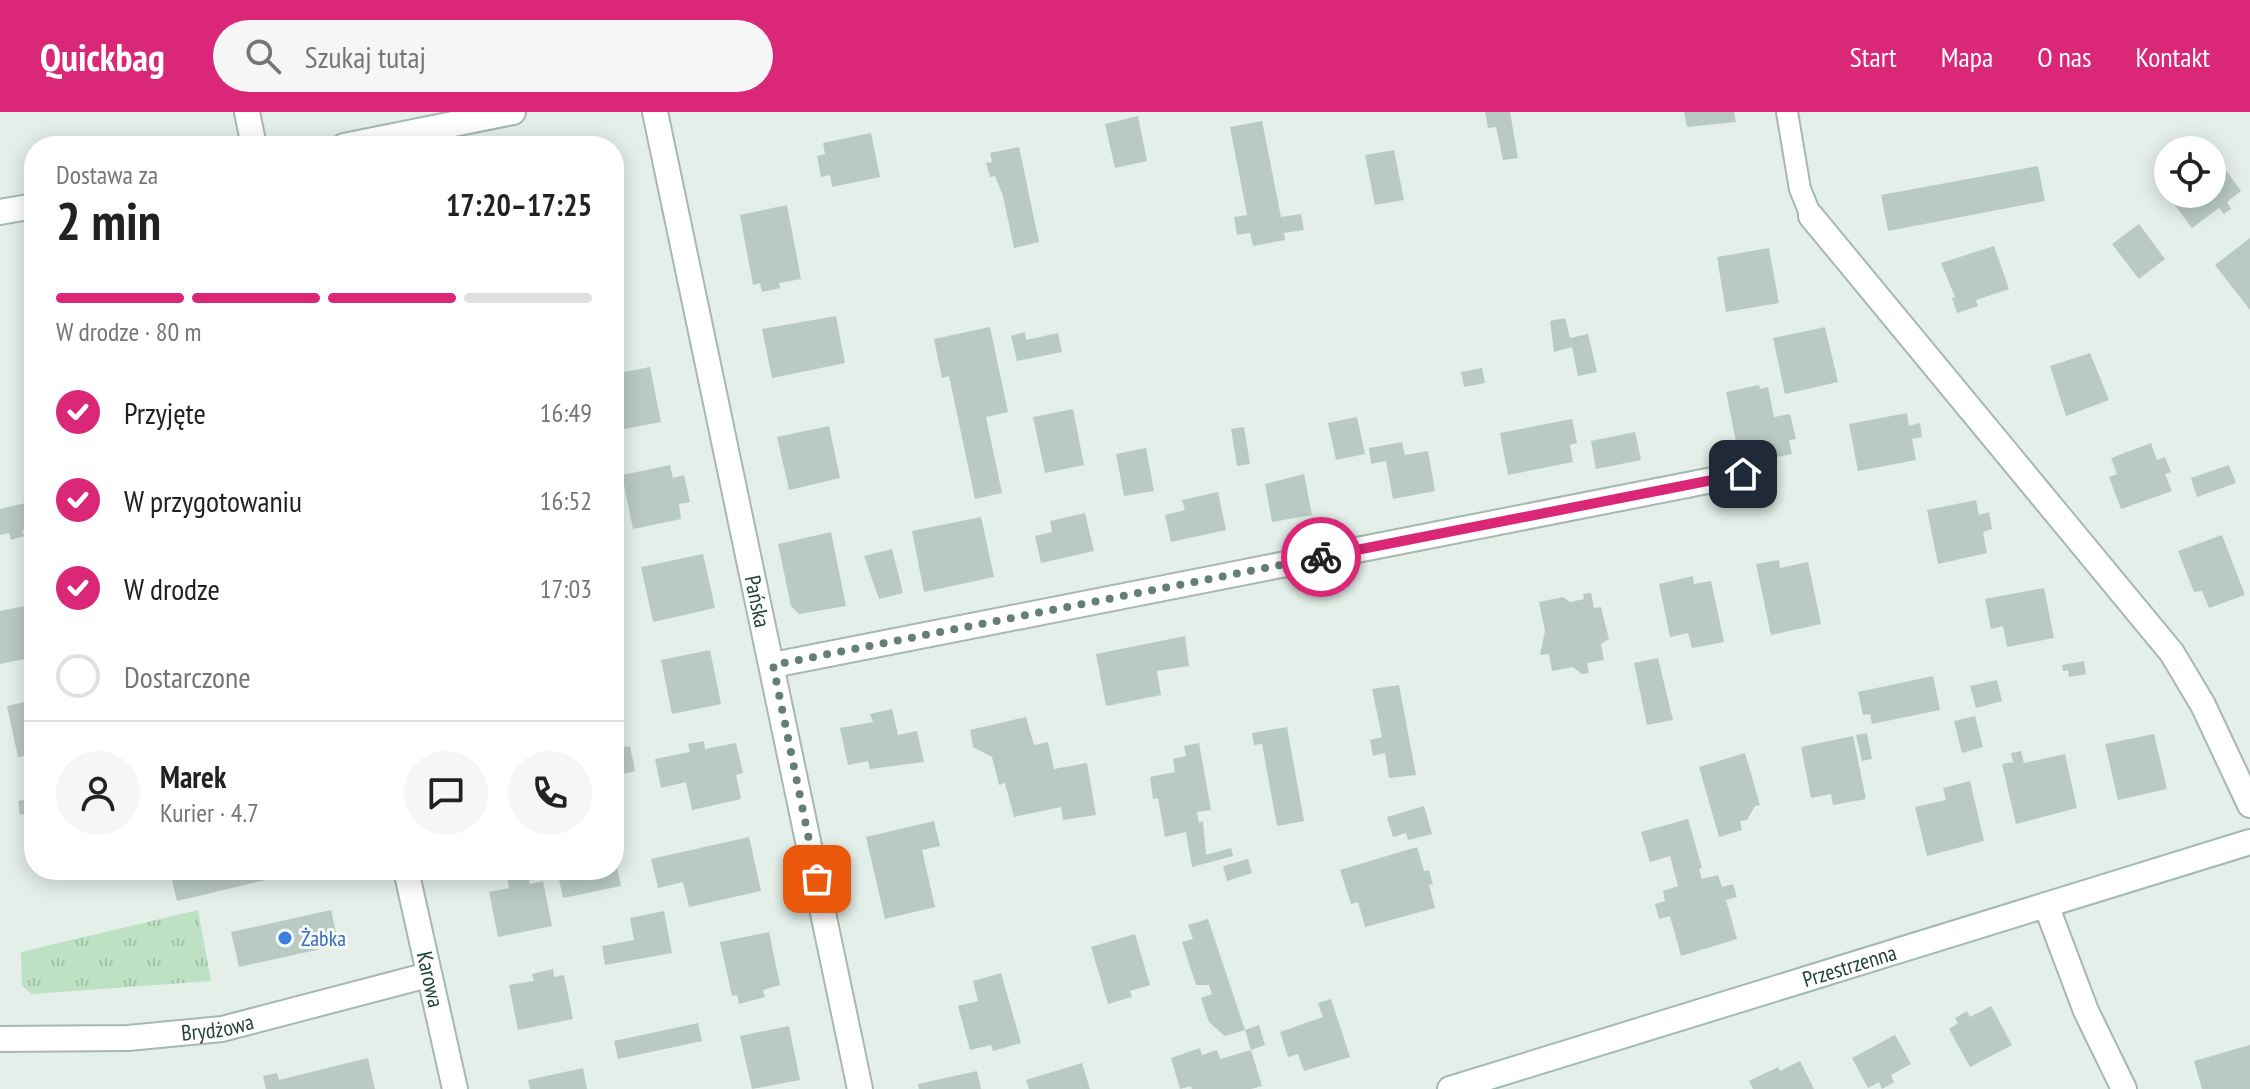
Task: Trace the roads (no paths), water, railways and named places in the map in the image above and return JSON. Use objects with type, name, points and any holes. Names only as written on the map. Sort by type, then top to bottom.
[{"type":"street","points":[[247,112],[252,136]]},
{"type":"street","points":[[394,136],[513,112]]},
{"type":"street","name":"Pańska","points":[[655,112],[860,1089]]},
{"type":"street","points":[[0,212],[24,208]]},
{"type":"street","points":[[1811,216],[2172,653],[2199,698],[2250,805]]},
{"type":"street","points":[[773,665],[1743,474]]},
{"type":"street","name":"Przestrzenna","points":[[1450,1089],[2250,842]]},
{"type":"street","name":"Karowa","points":[[408,880],[455,1089]]},
{"type":"street","points":[[2046,905],[2086,1011],[2124,1089]]},
{"type":"street","name":"Brydżowa","points":[[0,1039],[128,1038],[222,1029],[428,975]]},
{"type":"lane","points":[[1787,112],[1800,189],[1811,216]]},
{"type":"place","name":"Żabka","points":[[285,938]]}]
